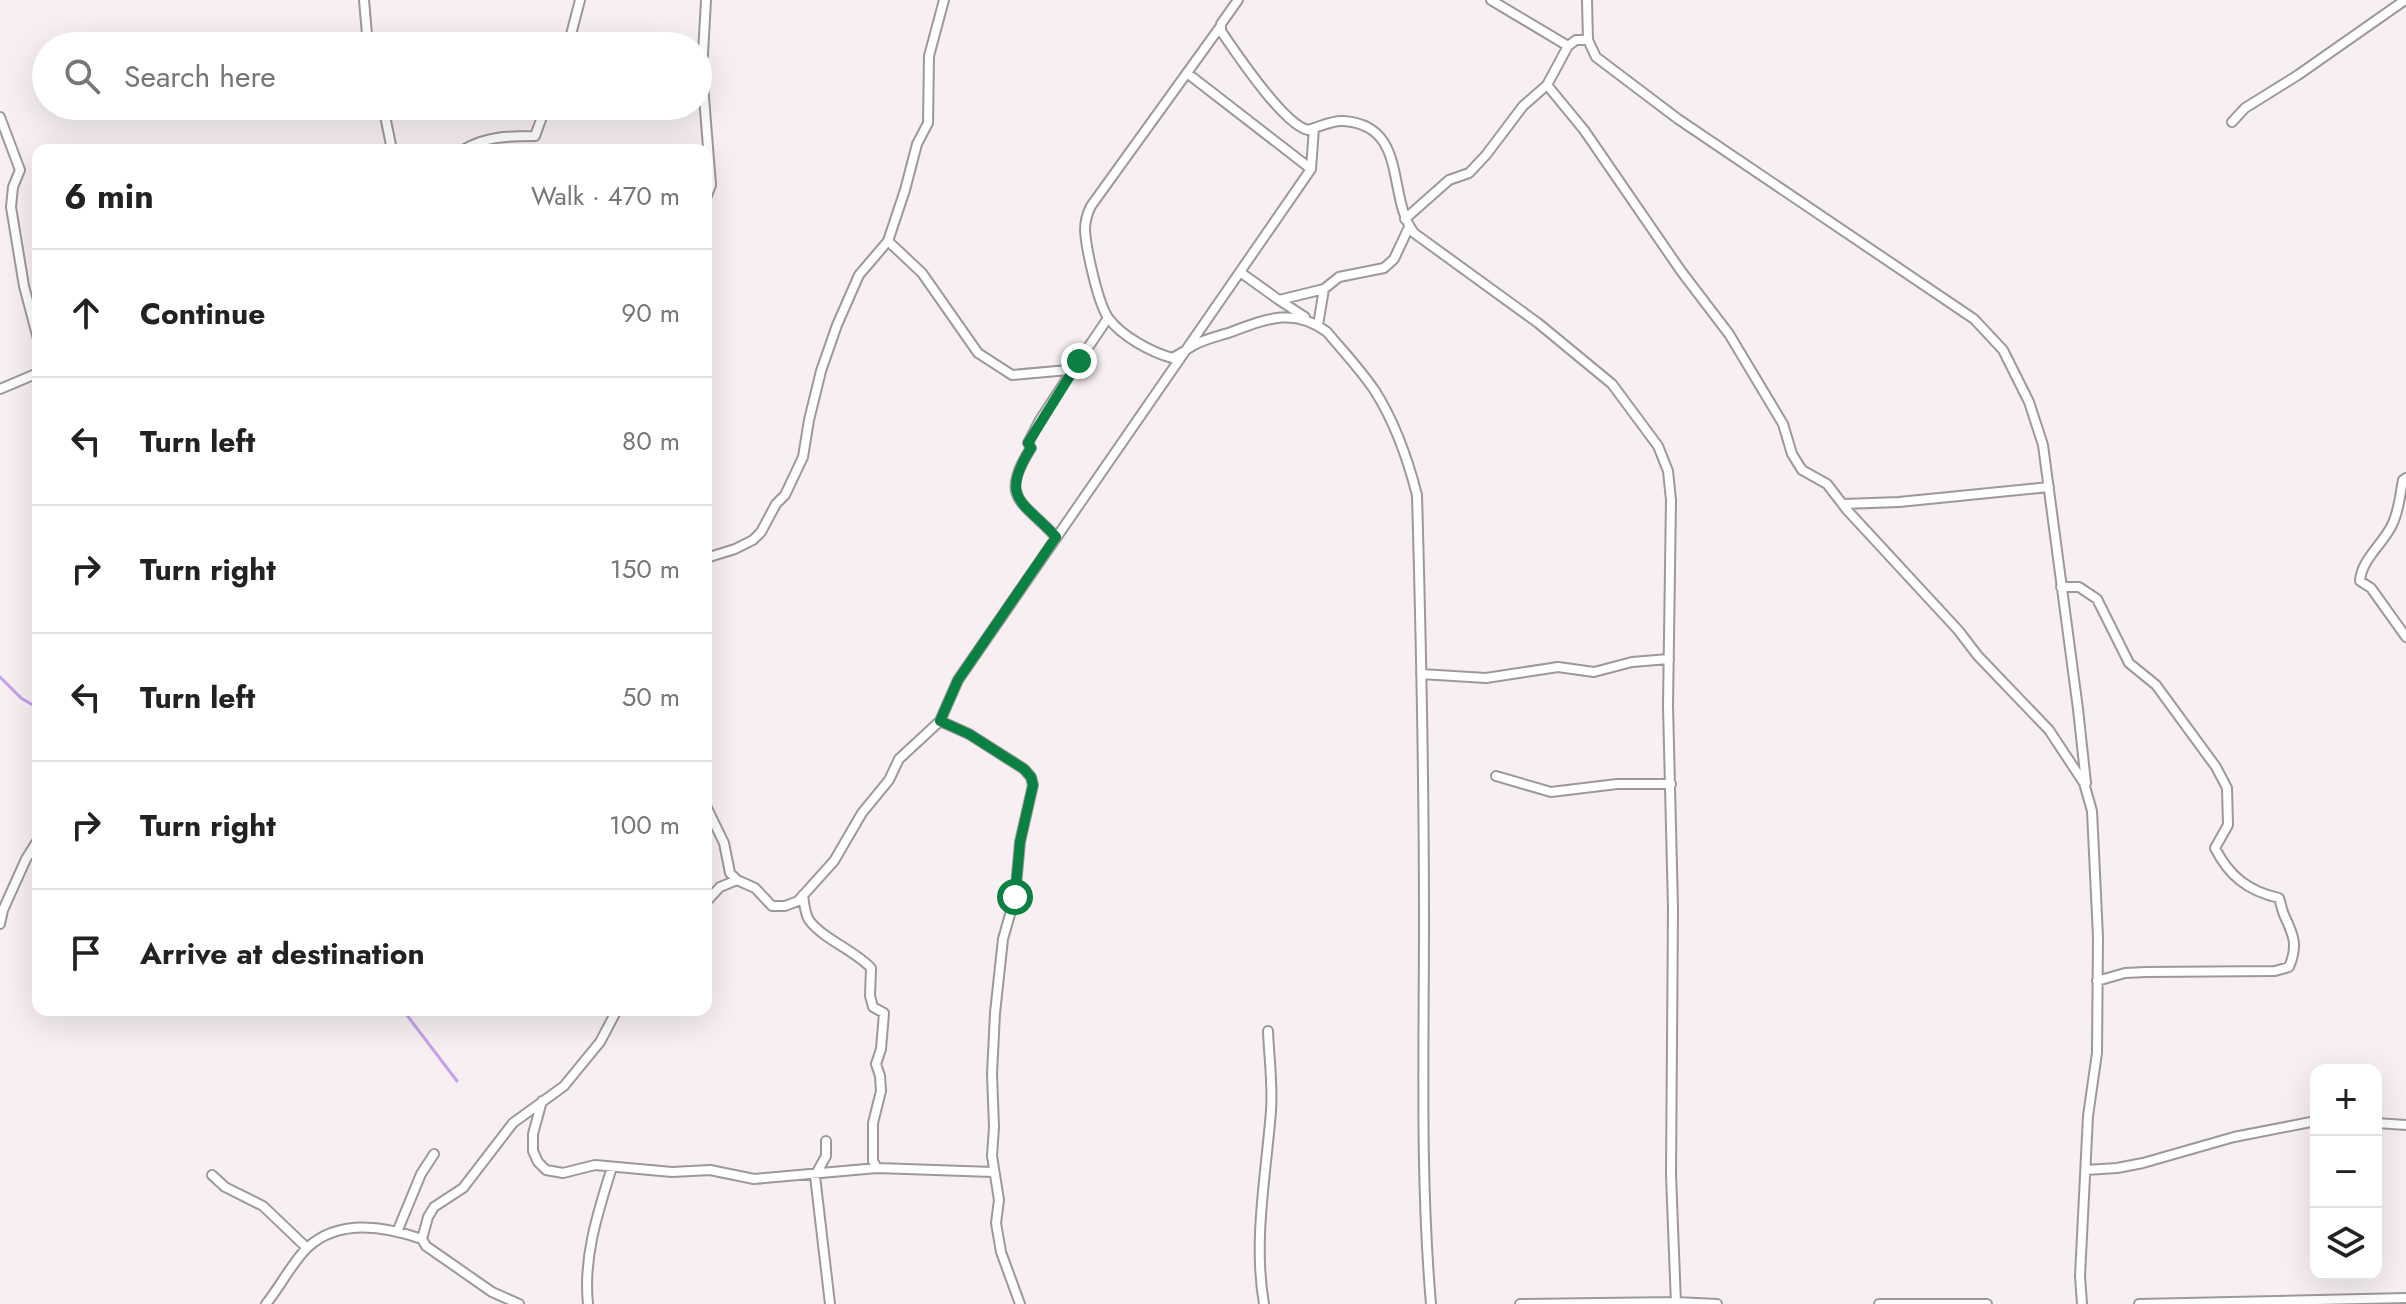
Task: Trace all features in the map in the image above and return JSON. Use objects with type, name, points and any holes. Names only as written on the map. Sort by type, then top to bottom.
[{"type":"street","points":[[364,0],[367,32]]},
{"type":"street","points":[[572,32],[580,0]]},
{"type":"street","points":[[704,32],[706,0]]},
{"type":"street","points":[[712,556],[753,540],[766,526],[776,504],[785,495],[806,446],[821,371],[845,306],[859,275],[888,241],[917,144],[928,123],[929,56],[944,0]]},
{"type":"street","points":[[1238,0],[1091,206],[1085,233],[1093,273],[1108,318],[1117,328],[1159,354],[1172,358],[1194,345],[1269,318],[1293,317],[1314,323]]},
{"type":"street","points":[[1491,0],[1568,46]]},
{"type":"street","points":[[1587,0],[1588,40],[1596,57],[1678,119],[1974,319],[2003,350],[2029,402],[2043,445],[2049,487],[2092,811],[2097,884],[2097,1053],[2088,1116],[2080,1276],[2082,1304]]},
{"type":"street","points":[[2232,122],[2245,108],[2405,0]]},
{"type":"street","points":[[1220,27],[1254,78],[1293,123],[1301,128],[1314,128],[1345,121],[1370,129],[1380,136],[1391,156],[1407,223],[1425,243],[1538,323],[1612,384],[1658,446],[1668,471],[1671,500],[1671,1175],[1676,1303]]},
{"type":"street","points":[[1279,300],[1324,289],[1339,277],[1384,268],[1394,259],[1407,223],[1449,180],[1469,173],[1486,155],[1523,106],[1547,85],[1568,46],[1576,40],[1588,40]]},
{"type":"street","points":[[1187,73],[1311,169]]},
{"type":"street","points":[[1547,85],[1584,130],[1681,271],[1729,334],[1783,424],[1792,454],[1802,470],[1827,484],[1978,656],[2049,730],[2087,791]]},
{"type":"street","points":[[0,117],[20,170],[13,187],[11,207],[32,316]]},
{"type":"street","points":[[386,120],[391,144]]},
{"type":"street","points":[[474,144],[502,136],[535,136],[541,120]]},
{"type":"street","points":[[706,120],[708,144]]},
{"type":"street","points":[[712,818],[724,843],[730,873],[737,880],[755,888],[772,906],[785,906],[798,901],[834,861],[862,813],[889,780],[899,759],[940,721],[958,680],[1311,169],[1314,128]]},
{"type":"street","points":[[888,241],[922,273],[978,353],[1012,375],[1068,370],[1079,361]]},
{"type":"street","points":[[1240,272],[1327,332],[1374,389],[1389,418],[1417,495],[1424,921],[1423,1116],[1431,1304]]},
{"type":"street","points":[[1314,323],[1324,289]]},
{"type":"street","points":[[1056,537],[1023,506],[1015,492],[1015,483],[1031,448],[1028,443],[1108,318]]},
{"type":"street","points":[[0,389],[32,376]]},
{"type":"street","points":[[2406,478],[2403,480],[2397,515],[2360,571],[2360,581],[2371,588],[2406,637]]},
{"type":"street","points":[[1843,504],[1899,502],[2049,487]]},
{"type":"street","points":[[2061,587],[2079,587],[2097,599],[2129,663],[2156,685],[2216,767],[2227,788],[2228,825],[2215,848],[2224,866],[2235,878],[2265,895],[2279,898],[2283,915],[2293,932],[2295,954],[2289,967],[2275,971],[2125,973],[2097,981]]},
{"type":"street","points":[[1421,674],[1486,678],[1558,667],[1594,672],[1632,662],[1669,659]]},
{"type":"street","points":[[940,721],[969,734],[1024,769],[1033,785],[1020,842],[1015,897],[1003,939],[992,1074],[993,1172],[999,1200],[996,1223],[1001,1252],[1020,1304]]},
{"type":"street","points":[[1496,776],[1551,792],[1617,784],[1671,784]]},
{"type":"street","points":[[0,924],[3,910],[32,850]]},
{"type":"street","points":[[712,896],[720,887],[737,880]]},
{"type":"street","points":[[803,895],[808,919],[871,968],[870,996],[873,1007],[884,1013],[881,1049],[876,1064],[881,1091],[873,1123],[873,1161],[877,1168]]},
{"type":"street","points":[[422,1239],[434,1207],[463,1188],[513,1123],[564,1086],[589,1058],[614,1016]]},
{"type":"street","points":[[1264,1304],[1260,1280],[1261,1216],[1272,1066],[1268,1031]]},
{"type":"street","points":[[542,1101],[533,1134],[533,1151],[546,1170],[563,1173],[595,1165],[672,1172],[710,1170],[754,1179],[877,1168],[993,1172]]},
{"type":"street","points":[[2086,1170],[2117,1168],[2234,1137],[2310,1122]]},
{"type":"street","points":[[2382,1123],[2406,1125]]},
{"type":"street","points":[[826,1141],[826,1156],[816,1174],[815,1194],[830,1304]]},
{"type":"street","points":[[397,1232],[421,1174],[434,1154]]},
{"type":"street","points":[[588,1304],[589,1251],[612,1167]]},
{"type":"street","points":[[212,1175],[225,1187],[263,1206],[307,1248]]},
{"type":"street","points":[[266,1304],[307,1248],[343,1228],[358,1226],[422,1239],[426,1246],[492,1292],[519,1304]]},
{"type":"street","points":[[2139,1304],[2406,1298]]},
{"type":"street","points":[[1520,1304],[1717,1304]]},
{"type":"street","points":[[1879,1304],[1987,1304]]},
{"type":"waterway","points":[[0,677],[32,704]]},
{"type":"waterway","points":[[408,1016],[457,1081]]},
{"type":"route","points":[[1015,897],[1020,842],[1033,785],[1031,777],[1024,769],[969,734],[940,721],[958,680],[1056,537],[1023,506],[1015,492],[1015,483],[1031,448],[1028,443],[1040,420],[1079,361]]}]
